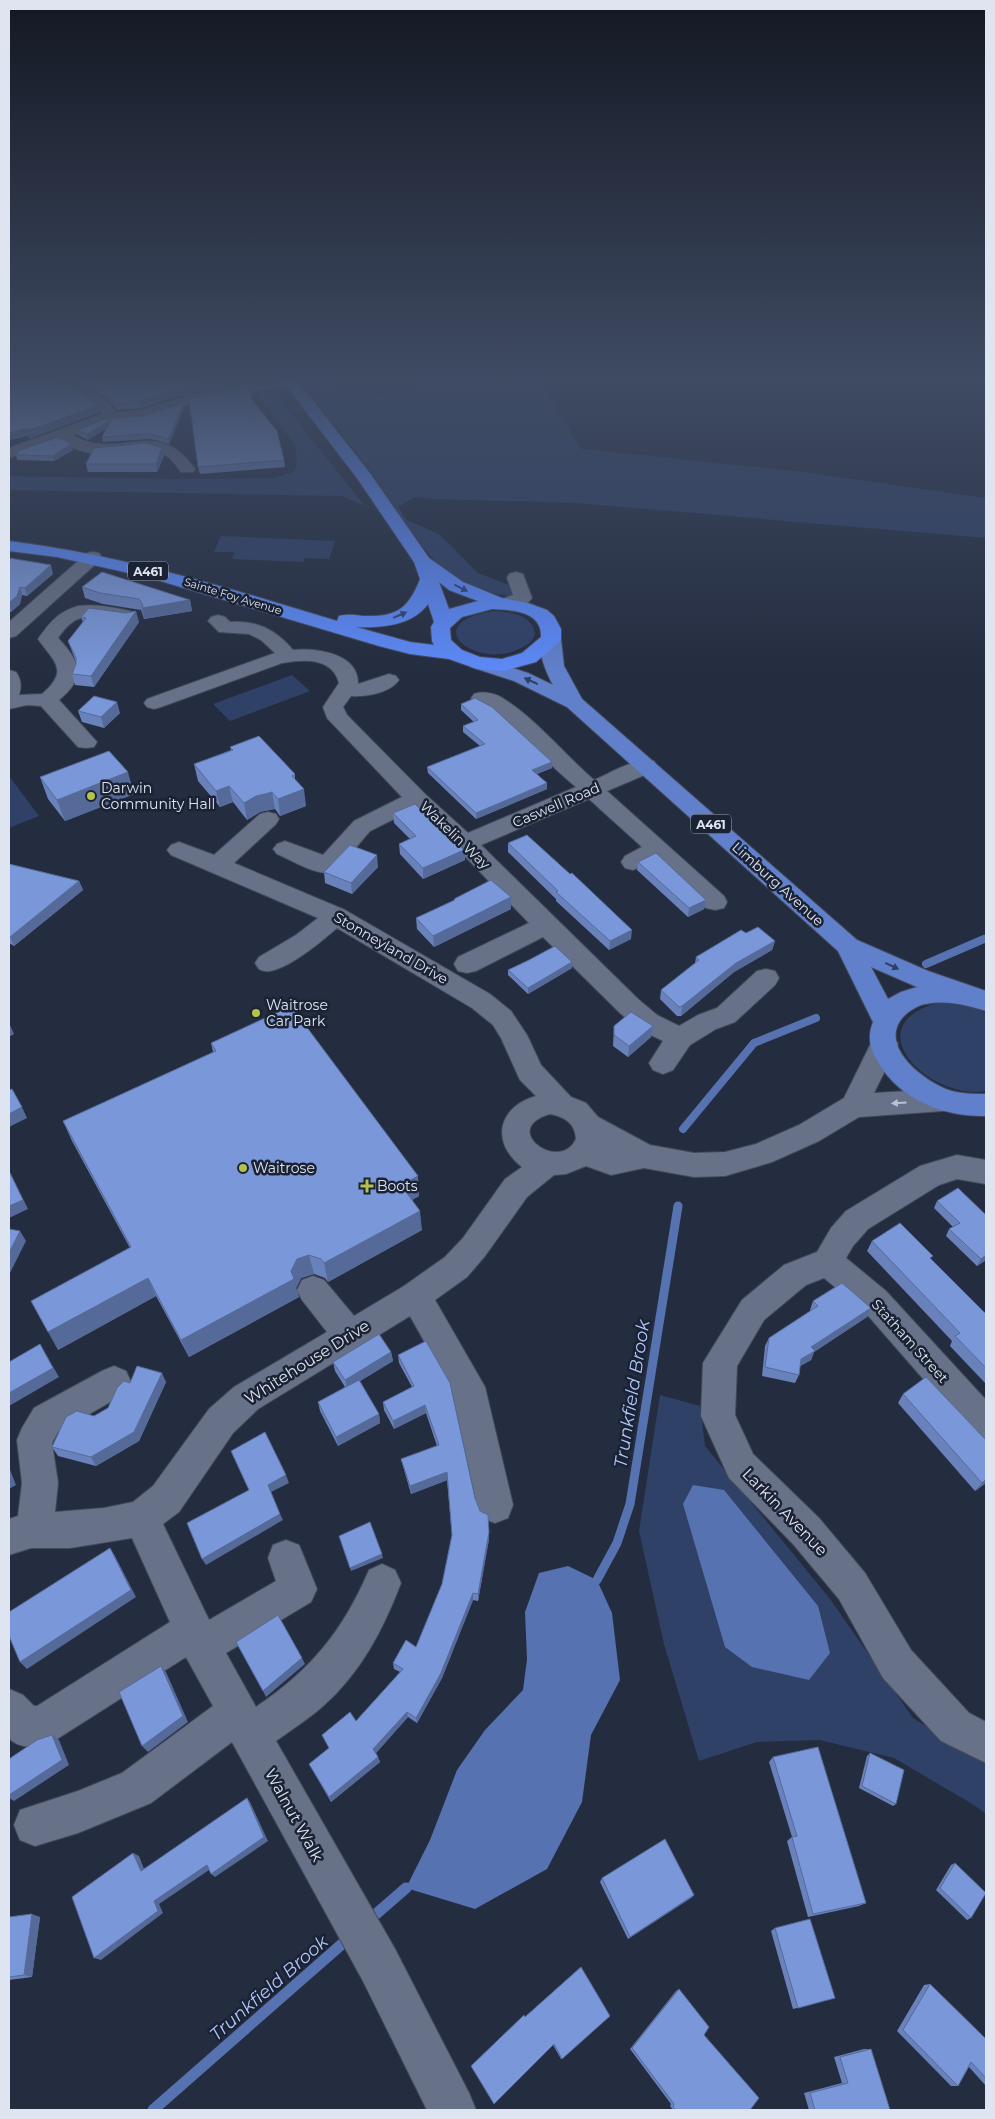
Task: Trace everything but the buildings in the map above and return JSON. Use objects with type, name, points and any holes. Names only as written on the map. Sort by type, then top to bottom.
[{"type":"highway","name":"A461","points":[[366,478],[426,570],[431,626],[442,645],[452,654],[478,663],[504,664],[523,661],[540,653],[552,639],[551,628],[540,614],[456,586],[426,570]]},
{"type":"highway","name":"Sainte Foy Avenue","points":[[9,546],[57,550],[93,557],[176,579],[339,629],[410,648],[452,654]]},
{"type":"highway","points":[[283,612],[348,620],[383,621],[407,613],[417,606],[426,570]]},
{"type":"highway","name":"A461","points":[[431,626],[468,606],[506,603]]},
{"type":"highway","name":"Sainte Foy Avenue","points":[[339,629],[393,632],[431,626]]},
{"type":"main road","name":"Limburg Avenue","points":[[552,639],[551,657],[554,667],[574,703]]},
{"type":"main road","name":"Limburg Avenue","points":[[478,663],[521,676],[574,703],[848,946],[919,978],[957,992]]},
{"type":"main road","name":"Limburg Avenue","points":[[848,946],[885,1033]]},
{"type":"main road","name":"A461","points":[[981,1107],[943,1100],[922,1089],[894,1066],[887,1055],[885,1033],[895,1010],[905,1002],[922,995],[957,992],[986,1001]]},
{"type":"street","points":[[9,632],[93,557]]},
{"type":"street","points":[[506,603],[523,598],[516,578]]},
{"type":"street","points":[[9,703],[27,700],[47,700],[61,689],[68,679],[69,668],[62,654],[48,639],[66,618],[75,613],[88,611],[134,616]]},
{"type":"street","points":[[218,621],[226,628],[252,627],[264,632],[281,648],[335,662],[344,667],[348,675],[349,683],[346,689],[364,691],[389,680]]},
{"type":"street","points":[[154,703],[266,663],[281,648]]},
{"type":"street","points":[[9,676],[11,686],[9,694]]},
{"type":"street","name":"Wakelin Way","points":[[346,689],[333,707],[338,718],[417,799],[465,843],[629,1006],[648,1022],[680,1038]]},
{"type":"street","points":[[481,698],[495,702],[524,734],[592,789],[715,902]]},
{"type":"street","points":[[47,700],[86,742]]},
{"type":"street","name":"Caswell Road","points":[[465,843],[646,766]]},
{"type":"street","points":[[285,849],[327,866],[362,826],[389,811],[417,799]]},
{"type":"street","points":[[216,866],[268,819]]},
{"type":"street","points":[[633,862],[657,849]]},
{"type":"street","name":"Stonneyland Drive","points":[[179,850],[300,899],[336,916],[481,1001],[502,1018],[513,1034],[530,1072]]},
{"type":"street","points":[[268,963],[305,941],[336,916]]},
{"type":"street","points":[[467,964],[546,925]]},
{"type":"street","points":[[663,1063],[680,1038],[708,1022],[726,1015],[766,978]]},
{"type":"street","points":[[854,1106],[885,1033]]},
{"type":"street","points":[[530,1072],[560,1103],[579,1112],[588,1125],[644,1156],[694,1165],[725,1164],[762,1154],[809,1133],[854,1106],[943,1100]]},
{"type":"street","points":[[523,1113],[530,1072]]},
{"type":"street","points":[[516,1188],[518,1146],[514,1130],[517,1120],[523,1113],[540,1104],[560,1103]]},
{"type":"street","points":[[518,1146],[525,1154],[536,1161],[548,1164],[567,1162],[582,1153],[589,1140],[588,1125]]},
{"type":"street","points":[[582,1153],[611,1163],[644,1156]]},
{"type":"street","name":"Whitehouse Drive","points":[[22,1534],[104,1526],[141,1518],[166,1499],[221,1421],[246,1398],[415,1296],[456,1267],[474,1247],[516,1188],[548,1164]]},
{"type":"street","points":[[828,1262],[842,1237],[857,1220],[930,1175],[957,1167],[986,1172]]},
{"type":"street","name":"Statham Street","points":[[828,1262],[875,1300],[986,1425]]},
{"type":"street","name":"Larkin Avenue","points":[[828,1262],[795,1275],[753,1310],[720,1363],[718,1416],[741,1466],[806,1531],[852,1586],[897,1664],[956,1727],[986,1743]]},
{"type":"street","points":[[313,1290],[350,1336]]},
{"type":"street","points":[[415,1296],[468,1387],[494,1505]]},
{"type":"street","points":[[22,1534],[40,1483],[34,1440],[46,1420],[114,1382]]},
{"type":"street","name":"Walnut Walk","points":[[141,1518],[197,1638],[379,1965],[452,2110]]},
{"type":"street","points":[[9,1709],[26,1727],[43,1725],[197,1638],[298,1589],[286,1558]]},
{"type":"street","points":[[34,1825],[78,1812],[136,1788],[244,1724],[314,1688],[336,1666],[354,1640],[375,1603],[382,1583]]},
{"type":"shaded area","points":[[9,478],[342,478],[365,506],[342,496],[9,490]]},
{"type":"shaded area","points":[[375,478],[844,478],[986,498],[986,538],[575,503],[414,497],[398,507],[407,520],[439,534],[478,573],[509,585],[513,597],[469,586],[442,568],[408,528]]},
{"type":"shaded area","points":[[221,536],[335,541],[329,559],[305,558],[303,562],[232,559],[234,552],[214,552]]},
{"type":"shaded area","points":[[493,611],[513,613],[530,622],[535,634],[531,642],[519,649],[503,654],[486,654],[472,650],[461,643],[456,634],[459,625],[470,617]]},
{"type":"shaded area","points":[[292,675],[310,691],[230,721],[213,704]]},
{"type":"shaded area","points":[[9,776],[39,816],[9,828]]},
{"type":"shaded area","points":[[937,1003],[962,1005],[986,1013],[986,1091],[964,1091],[942,1084],[923,1073],[909,1059],[901,1043],[902,1028],[913,1014]]},
{"type":"shaded area","points":[[660,1395],[700,1406],[705,1446],[830,1599],[913,1718],[986,1764],[986,1814],[894,1758],[820,1740],[757,1742],[699,1761],[664,1644],[639,1531]]},
{"type":"shaded area","points":[[693,1485],[724,1490],[818,1606],[830,1653],[809,1680],[752,1667],[725,1647],[683,1504]]},
{"type":"shaded area","points":[[568,1566],[597,1580],[612,1613],[620,1680],[591,1735],[582,1802],[547,1869],[475,1909],[406,1888],[430,1840],[457,1770],[485,1730],[523,1690],[527,1659],[525,1612],[539,1573]]},
{"type":"waterway","points":[[926,964],[984,939]]},
{"type":"waterway","points":[[683,1129],[754,1043],[816,1018]]},
{"type":"waterway","name":"Trunkfield Brook","points":[[597,1580],[617,1543],[630,1504],[678,1206]]},
{"type":"waterway","name":"Trunkfield Brook","points":[[368,1921],[406,1888]]},
{"type":"waterway","name":"Trunkfield Brook","points":[[153,2110],[350,1937]]},
{"type":"place","name":"Darwin Community Hall","points":[[91,796]]},
{"type":"place","name":"Waitrose Car Park","points":[[256,1013]]},
{"type":"place","name":"Waitrose","points":[[243,1168]]},
{"type":"place","name":"Boots","points":[[367,1186]]}]
